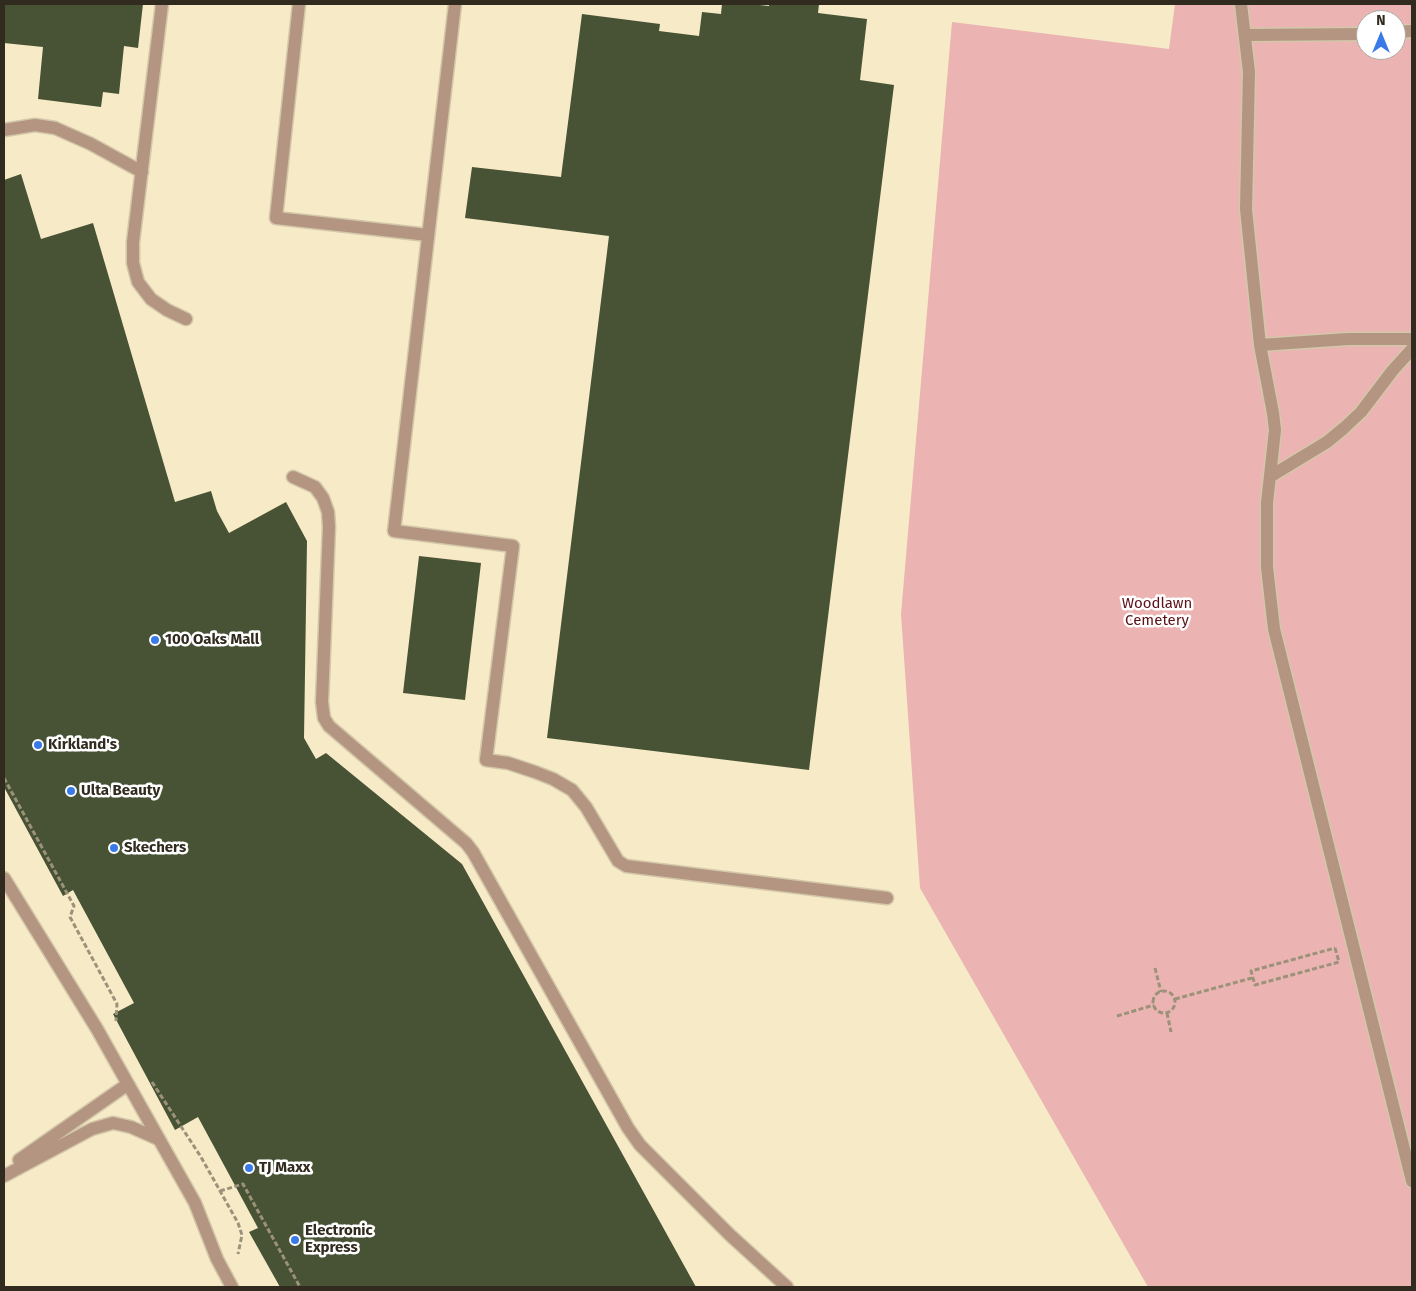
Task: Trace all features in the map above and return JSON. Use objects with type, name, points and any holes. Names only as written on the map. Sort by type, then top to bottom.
[{"type":"lane","points":[[162,4],[133,263],[135,273],[144,292],[167,310],[186,318]]},
{"type":"lane","points":[[299,4],[276,218],[428,235]]},
{"type":"lane","points":[[454,4],[394,531],[513,546],[486,760],[508,763],[534,772],[553,779],[572,790],[586,807],[618,861],[626,866],[887,898]]},
{"type":"lane","points":[[1241,4],[1249,72],[1246,209],[1260,344],[1275,430],[1267,503],[1267,567],[1274,629],[1412,1181]]},
{"type":"lane","points":[[1245,35],[1356,34]]},
{"type":"lane","points":[[4,130],[35,125],[55,128],[90,144],[142,172]]},
{"type":"lane","points":[[1260,344],[1348,339],[1412,339]]},
{"type":"lane","points":[[1271,476],[1327,442],[1344,428],[1361,412],[1393,370],[1412,349]]},
{"type":"lane","points":[[293,477],[315,487],[323,498],[328,512],[322,702],[324,718],[328,726],[466,843],[473,852],[628,1128],[640,1145],[730,1235],[787,1287]]},
{"type":"lane","points":[[4,878],[97,1029],[195,1203],[217,1259],[232,1287]]},
{"type":"lane","points":[[4,1175],[52,1136],[128,1084]]},
{"type":"lane","points":[[4,1175],[92,1129],[113,1123],[131,1127],[158,1139]]},
{"type":"path","points":[[4,778],[74,906],[70,917],[117,1004],[116,1028]]},
{"type":"path","points":[[1335,948],[1339,962],[1255,985],[1252,978],[1251,971],[1335,948]]},
{"type":"path","points":[[1155,968],[1161,992]]},
{"type":"path","points":[[1175,999],[1252,978]]},
{"type":"path","points":[[1161,992],[1170,993],[1175,999],[1174,1008],[1167,1013],[1159,1012],[1154,1005],[1154,997],[1161,992]]},
{"type":"path","points":[[1117,1016],[1154,1005]]},
{"type":"path","points":[[1167,1013],[1172,1032]]},
{"type":"path","points":[[148,1076],[202,1157],[238,1223],[242,1235],[238,1254]]},
{"type":"path","points":[[220,1191],[243,1184],[300,1287]]},
{"type":"green space","name":"Woodlawn Cemetery","points":[[1175,4],[1412,4],[1412,1287],[1148,1287],[920,888],[901,614],[952,22],[1169,49]]},
{"type":"building","points":[[4,4],[143,4],[138,48],[124,46],[119,94],[103,92],[101,107],[38,99],[43,47],[4,43]]},
{"type":"building","points":[[722,4],[769,6],[769,4],[819,4],[818,13],[867,19],[860,80],[894,85],[809,770],[547,738],[609,236],[465,218],[472,167],[561,177],[582,14],[660,24],[659,31],[699,36],[702,12],[721,14]]},
{"type":"building","name":"100 Oaks Mall","points":[[21,174],[41,239],[93,223],[175,502],[211,491],[217,511],[229,533],[286,502],[307,541],[304,738],[316,759],[326,753],[462,864],[696,1287],[280,1287],[249,1232],[258,1228],[198,1117],[175,1130],[113,1014],[134,1003],[73,890],[63,896],[4,787],[4,180]]},
{"type":"building","points":[[419,556],[481,563],[465,700],[403,693]]},
{"type":"place","name":"100 Oaks Mall","points":[[155,640]]},
{"type":"place","name":"Kirkland's","points":[[38,745]]},
{"type":"place","name":"Ulta Beauty","points":[[71,791]]},
{"type":"place","name":"Skechers","points":[[114,848]]},
{"type":"place","name":"TJ Maxx","points":[[249,1168]]},
{"type":"place","name":"Electronic Express","points":[[295,1240]]}]
